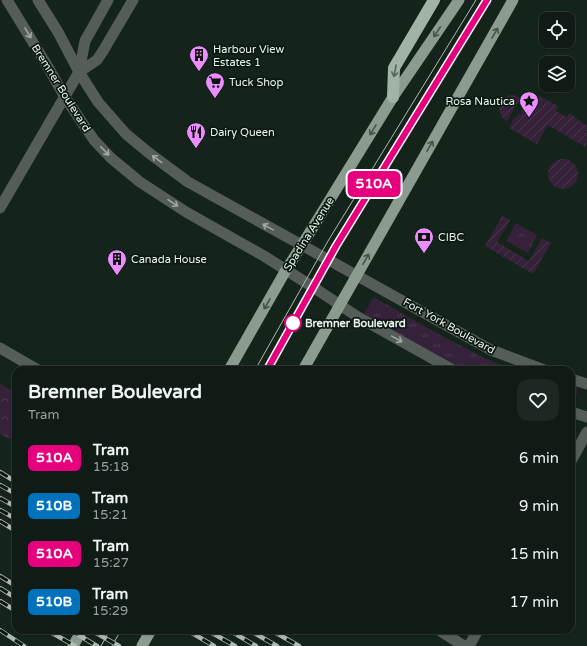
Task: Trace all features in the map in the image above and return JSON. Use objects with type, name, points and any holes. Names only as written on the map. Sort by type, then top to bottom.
[{"type":"highway","points":[[393,97],[394,68],[434,0]]},
{"type":"main road","name":"Spadina Avenue","points":[[231,366],[286,270],[393,97],[459,0]]},
{"type":"main road","points":[[305,366],[514,0]]},
{"type":"main road","points":[[73,646],[80,634]]},
{"type":"main road","points":[[142,646],[149,634]]},
{"type":"street","name":"Bremner Boulevard","points":[[7,0],[65,97],[94,140],[111,158],[140,182],[186,212],[286,270],[340,305]]},
{"type":"street","points":[[38,0],[98,102],[126,134],[188,182],[302,245]]},
{"type":"street","points":[[0,208],[79,72],[85,41],[108,0]]},
{"type":"street","points":[[79,72],[97,60],[133,0]]},
{"type":"street","name":"Fort York Boulevard","points":[[302,245],[491,350],[533,366]]},
{"type":"street","points":[[340,305],[365,321],[446,366]]},
{"type":"street","points":[[0,348],[31,366]]},
{"type":"street","points":[[575,380],[587,384]]},
{"type":"street","points":[[575,413],[587,417]]},
{"type":"street","points":[[575,454],[587,432]]},
{"type":"street","points":[[445,634],[464,646]]},
{"type":"street","points":[[469,646],[476,634]]},
{"type":"green space","points":[[523,93],[535,99],[537,95],[558,106],[556,111],[567,117],[569,113],[587,126],[587,143],[585,147],[548,125],[537,144],[509,128],[514,118],[521,114],[521,104],[519,101],[507,121],[500,113],[500,104],[505,97],[509,95],[514,95],[520,98]]},
{"type":"green space","points":[[563,159],[573,164],[578,174],[573,184],[563,189],[553,184],[548,174],[553,164]]},
{"type":"green space","points":[[502,216],[510,220],[497,242],[529,261],[542,238],[551,243],[533,274],[485,246]]},
{"type":"green space","points":[[516,223],[537,235],[528,253],[506,241]]},
{"type":"green space","points":[[373,298],[375,298],[460,345],[504,366],[457,366],[442,359],[365,316],[364,314]]},
{"type":"green space","points":[[0,384],[12,391],[12,440],[0,434]]},
{"type":"green space","points":[[575,388],[577,388],[575,398]]},
{"type":"tram line","points":[[257,366],[328,241],[476,0]]},
{"type":"tram line","points":[[269,366],[336,246],[487,0]]},
{"type":"tram line","name":"510A","points":[[269,366],[328,259],[487,0]]},
{"type":"tram line","points":[[101,646],[108,634]]},
{"type":"tram line","points":[[112,646],[119,634]]},
{"type":"railway","points":[[0,472],[12,480]]},
{"type":"railway","points":[[0,485],[12,492]]},
{"type":"railway","points":[[0,498],[12,505]]},
{"type":"railway","points":[[0,510],[12,517]]},
{"type":"railway","points":[[0,521],[12,528]]},
{"type":"railway","points":[[0,576],[12,584]]},
{"type":"railway","points":[[0,588],[12,596]]},
{"type":"railway","points":[[0,601],[12,608]]},
{"type":"railway","points":[[0,630],[24,646]]},
{"type":"railway","points":[[54,634],[75,646]]},
{"type":"railway","points":[[77,634],[97,646]]},
{"type":"railway","points":[[98,634],[119,646]]},
{"type":"railway","points":[[194,634],[214,646]]},
{"type":"railway","points":[[214,634],[235,646]]},
{"type":"railway","points":[[236,634],[256,646]]},
{"type":"railway","points":[[256,634],[277,646]]},
{"type":"railway","points":[[278,634],[299,646]]},
{"type":"place","name":"Harbour View Estates 1","points":[[199,72]]},
{"type":"place","name":"Tuck Shop","points":[[215,99]]},
{"type":"place","name":"Rosa Nautica","points":[[529,118]]},
{"type":"place","name":"Dairy Queen","points":[[196,149]]},
{"type":"place","name":"CIBC","points":[[424,254]]},
{"type":"place","name":"Canada House","points":[[117,276]]},
{"type":"place","name":"Bremner Boulevard","points":[[293,323]]}]
